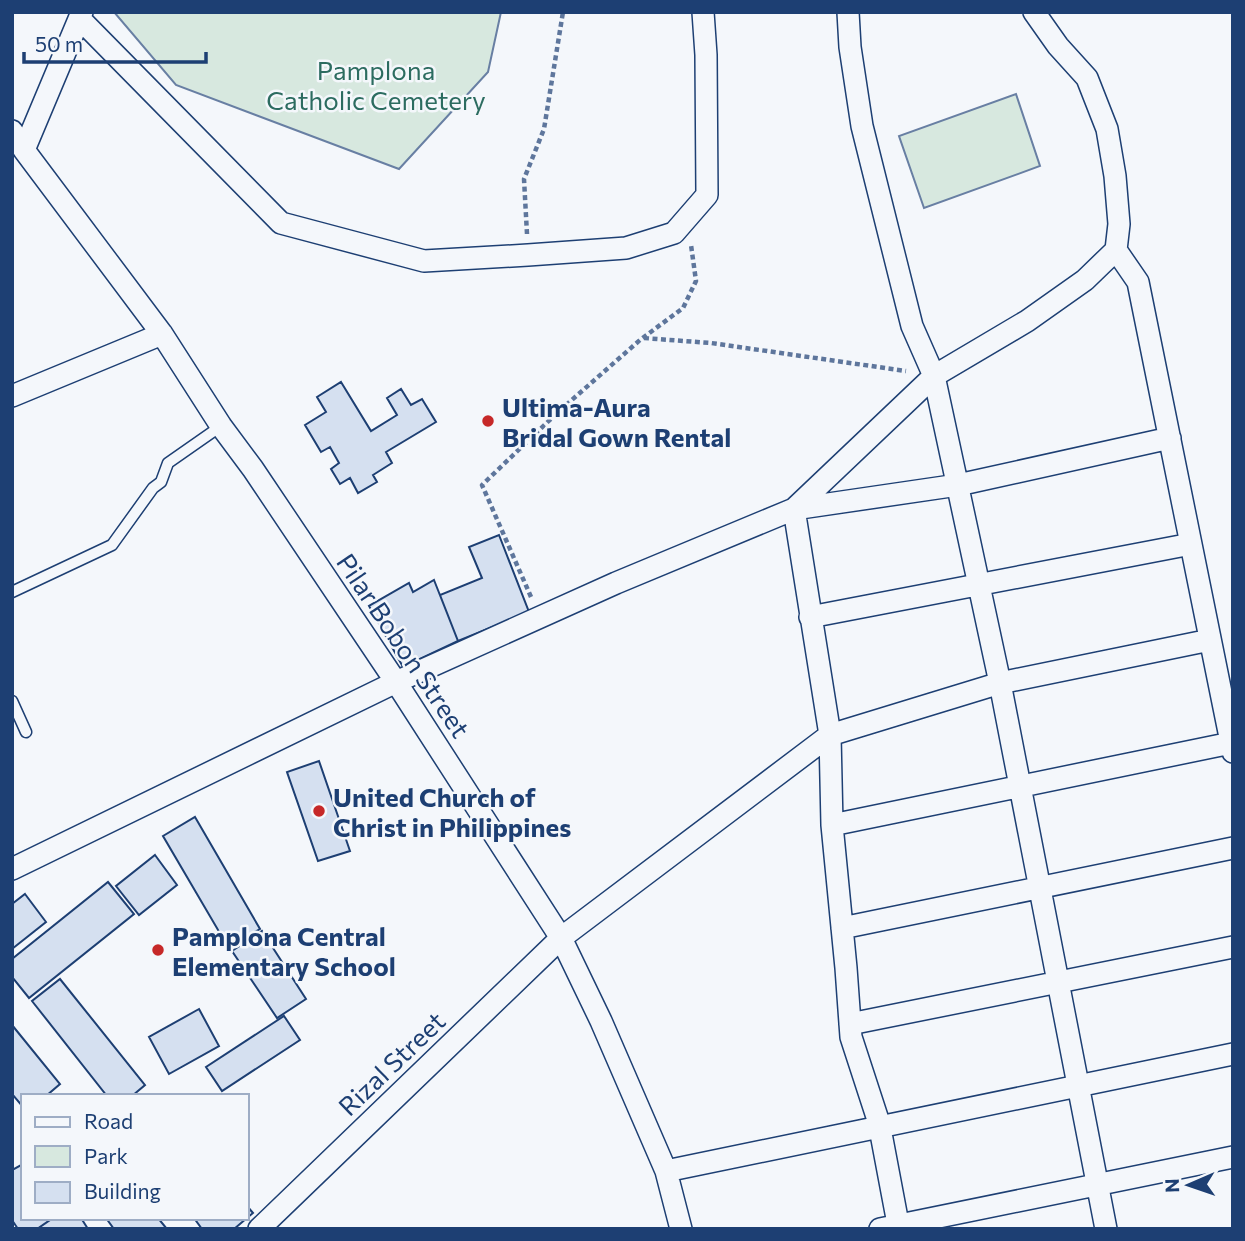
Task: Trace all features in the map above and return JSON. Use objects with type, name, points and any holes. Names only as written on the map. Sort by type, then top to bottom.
[{"type":"street","points":[[24,150],[81,16],[281,223],[424,261],[625,248],[674,233],[707,195],[703,12]]},
{"type":"street","points":[[848,12],[850,47],[862,126],[912,326],[934,376],[1000,683],[1106,1229]]},
{"type":"street","points":[[832,825],[1020,786],[1232,748],[1138,282],[1116,250],[1118,212],[1107,129],[1087,78],[1058,46],[1034,12]]},
{"type":"street","name":"Pilar Bobon Street","points":[[12,131],[162,334],[221,426],[253,469],[396,682],[561,938],[601,1021],[666,1171],[681,1229]]},
{"type":"street","points":[[794,509],[934,376],[1027,321],[1085,280],[1116,250]]},
{"type":"street","points":[[12,396],[162,334]]},
{"type":"street","points":[[12,869],[396,682],[540,617],[794,509],[958,485],[1170,438]]},
{"type":"street","points":[[794,509],[830,735],[832,825],[851,1037],[879,1127],[892,1228],[1233,1157]]},
{"type":"street","points":[[810,617],[1191,544]]},
{"type":"street","points":[[830,735],[1000,683],[1210,640]]},
{"type":"street","name":"Rizal Street","points":[[259,1229],[561,938],[830,735]]},
{"type":"street","points":[[842,928],[1233,848]]},
{"type":"street","points":[[850,1024],[1233,947]]},
{"type":"street","points":[[666,1171],[1233,1054]]},
{"type":"lane","points":[[12,592],[112,545],[153,488],[161,482],[168,463],[221,426]]},
{"type":"lane","points":[[12,701],[26,732]]},
{"type":"path","points":[[528,255],[524,179],[544,129],[563,12]]},
{"type":"path","points":[[540,617],[482,485],[556,413],[643,338],[683,308],[696,281],[689,233],[682,224]]},
{"type":"path","points":[[643,338],[711,343],[934,376]]},
{"type":"green space","name":"Pamplona Catholic Cemetery","points":[[114,12],[501,12],[488,72],[399,169],[176,85]]},
{"type":"green space","points":[[1016,94],[1040,166],[924,208],[899,136]]},
{"type":"building","points":[[341,382],[371,431],[397,415],[387,398],[401,389],[411,405],[422,399],[436,422],[386,452],[392,463],[373,475],[377,482],[358,493],[350,478],[340,484],[331,469],[339,463],[330,447],[321,452],[305,425],[326,412],[317,397]]},
{"type":"building","points":[[499,535],[529,612],[458,641],[440,595],[482,578],[469,547]]},
{"type":"building","points":[[434,580],[458,641],[403,667],[369,606],[409,583],[413,592]]},
{"type":"building","name":"United Church of Christ in Philippines","points":[[319,761],[350,851],[318,861],[287,772]]},
{"type":"building","points":[[195,817],[260,929],[228,947],[163,836]]},
{"type":"building","points":[[155,855],[177,885],[139,915],[116,886]]},
{"type":"building","points":[[108,882],[134,914],[29,998],[12,977],[12,959]]},
{"type":"building","points":[[25,894],[46,922],[12,949],[12,904]]},
{"type":"building","points":[[262,931],[306,999],[277,1018],[232,951]]},
{"type":"building","points":[[60,979],[145,1085],[134,1094],[105,1094],[32,1001]]},
{"type":"building","points":[[199,1009],[219,1046],[169,1074],[149,1037]]},
{"type":"building","points":[[284,1016],[300,1040],[222,1091],[206,1067]]},
{"type":"building","points":[[12,1025],[60,1084],[48,1094],[21,1094],[21,1105],[12,1094]]},
{"type":"building","points":[[21,1165],[21,1220],[50,1220],[37,1229],[18,1229],[12,1220],[12,1170]]},
{"type":"building","points":[[50,1220],[82,1220],[88,1229],[37,1229]]},
{"type":"building","points":[[107,1220],[160,1220],[167,1229],[114,1229]]},
{"type":"building","points":[[195,1220],[245,1220],[234,1229],[202,1229]]},
{"type":"place","name":"Ultima-Aura Bridal Gown Rental","points":[[488,421]]},
{"type":"place","name":"United Church of Christ in Philippines","points":[[319,811]]},
{"type":"place","name":"Pamplona Central Elementary School","points":[[158,950]]}]
